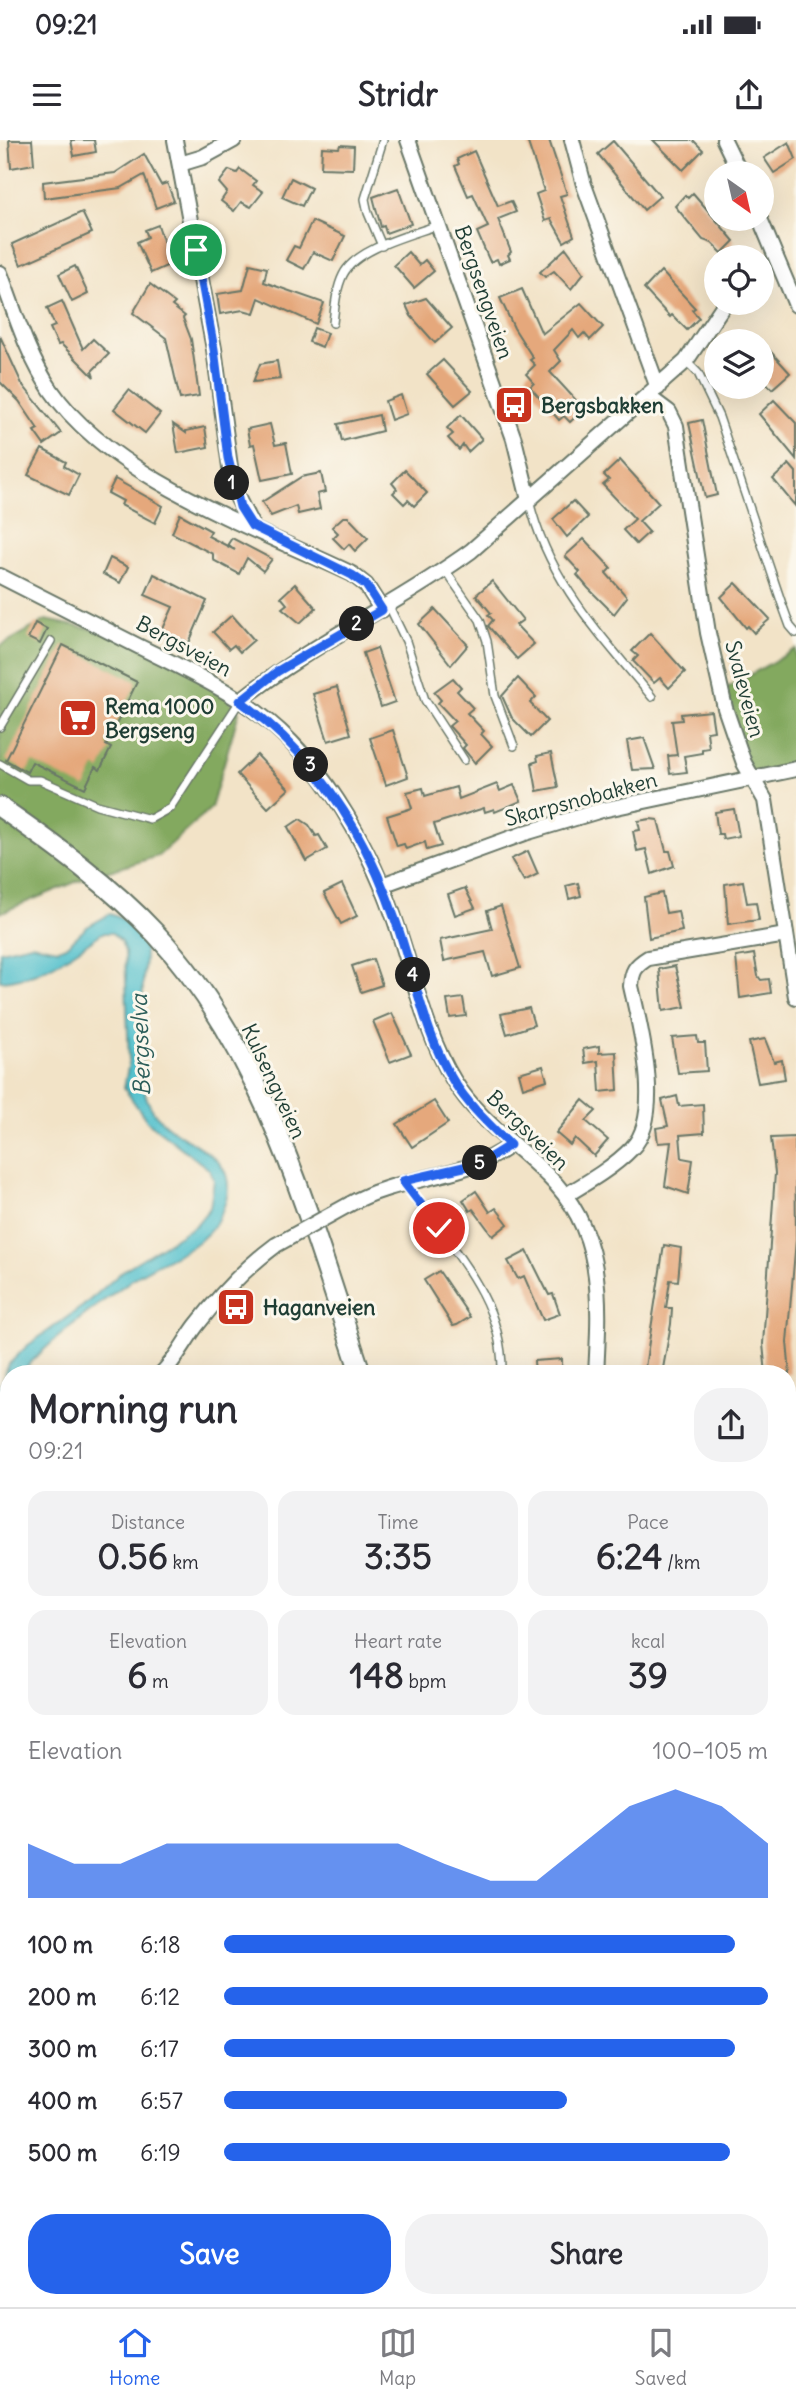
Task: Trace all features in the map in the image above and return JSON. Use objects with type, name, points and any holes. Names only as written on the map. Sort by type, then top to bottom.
[{"type":"main road","name":"Kulsengveien","points":[[0,807],[101,883],[157,935],[202,993],[234,1043],[270,1116],[358,1365]]},
{"type":"street","points":[[176,140],[214,349],[233,489],[252,526]]},
{"type":"street","points":[[180,164],[204,157],[234,140]]},
{"type":"street","name":"Bergsengveien","points":[[408,140],[514,439],[529,500]]},
{"type":"street","name":"Svaleveien","points":[[572,140],[584,185],[654,392],[676,426],[698,586],[719,683],[744,762],[765,800],[796,997]]},
{"type":"street","points":[[724,140],[734,161]]},
{"type":"street","points":[[774,251],[796,305]]},
{"type":"street","points":[[0,273],[32,356],[51,390],[77,421],[129,464],[192,499],[352,575],[366,585],[385,608]]},
{"type":"street","points":[[240,701],[278,671],[445,570],[654,392],[686,361],[718,315]]},
{"type":"street","name":"Bergsveien","points":[[0,576],[189,671],[240,701],[290,740],[336,798],[382,885],[437,1050],[475,1111],[510,1145],[547,1174],[566,1195],[590,1239],[597,1265],[600,1299],[596,1365]]},
{"type":"street","name":"Skarpsnobakken","points":[[382,885],[525,832],[602,810],[796,769]]},
{"type":"street","points":[[566,1195],[613,1164],[633,1147],[642,1133],[648,1108],[646,1075],[631,986],[632,973],[638,965],[649,958],[786,935]]},
{"type":"street","points":[[178,1365],[195,1327],[237,1279],[276,1245],[374,1190],[481,1163],[510,1145]]},
{"type":"lane","points":[[382,246],[365,199],[383,140]]},
{"type":"lane","points":[[333,323],[344,271],[359,257],[438,225]]},
{"type":"lane","points":[[686,361],[698,373],[719,417],[786,615],[796,633]]},
{"type":"lane","points":[[529,500],[555,573],[579,609],[652,697]]},
{"type":"lane","points":[[445,570],[480,620],[487,641],[495,696],[514,746]]},
{"type":"lane","points":[[385,608],[406,641],[425,700],[464,760]]},
{"type":"lane","points":[[0,727],[51,641]]},
{"type":"lane","points":[[0,764],[28,780],[40,780],[97,804],[150,819],[170,808],[240,701]]},
{"type":"lane","points":[[403,1181],[470,1271],[487,1302],[497,1331],[501,1365]]},
{"type":"green space","points":[[46,620],[126,636],[216,685],[239,712],[211,808],[158,856],[83,879],[0,913],[0,646]]},
{"type":"green space","points":[[796,649],[796,775],[744,780],[723,690]]},
{"type":"water","name":"Bergselva","points":[[110,914],[131,925],[139,934],[145,954],[142,1059],[147,1099],[157,1116],[218,1162],[227,1177],[227,1196],[210,1231],[191,1247],[134,1278],[89,1311],[28,1365],[9,1365],[27,1346],[83,1306],[124,1270],[196,1225],[210,1208],[214,1180],[210,1170],[148,1122],[124,1088],[129,1062],[125,952],[121,941],[112,933],[102,933],[41,971],[0,981],[0,951],[31,944],[58,949],[68,945],[87,927]]},
{"type":"building","points":[[9,140],[32,140],[34,164],[11,168]]},
{"type":"building","points":[[71,140],[94,140],[96,152],[74,156]]},
{"type":"building","points":[[527,140],[549,140],[567,194],[560,196],[574,236],[564,242],[551,219],[545,221],[536,194],[544,191]]},
{"type":"building","points":[[653,140],[693,140],[703,150],[683,170]]},
{"type":"building","points":[[613,141],[660,196],[644,210],[598,154]]},
{"type":"building","points":[[789,142],[796,159],[774,173],[774,161],[766,161],[764,158]]},
{"type":"building","points":[[340,145],[354,146],[353,169],[321,168],[322,147],[339,148]]},
{"type":"building","points":[[474,151],[498,206],[511,201],[516,212],[498,219],[511,252],[508,255],[510,259],[499,264],[497,259],[490,262],[477,232],[488,227],[473,194],[468,196],[455,166],[459,164],[457,159]]},
{"type":"building","points":[[144,154],[161,185],[167,183],[174,201],[156,208],[144,175],[121,188],[44,198],[43,182],[115,173]]},
{"type":"building","points":[[240,169],[256,181],[253,185],[263,192],[251,207],[241,202],[234,211],[221,201],[227,192],[219,183],[229,170],[237,173]]},
{"type":"building","points":[[291,178],[311,188],[302,206],[282,197]]},
{"type":"building","points":[[398,188],[411,224],[386,233],[384,226],[381,227],[373,197]]},
{"type":"building","points":[[693,193],[704,206],[704,231],[725,231],[734,241],[730,245],[714,245],[703,240],[675,206],[685,195],[688,198]]},
{"type":"building","points":[[82,212],[92,233],[21,265],[12,244]]},
{"type":"building","points":[[312,221],[345,236],[333,261],[313,252],[304,269],[286,260],[294,246],[299,248]]},
{"type":"building","points":[[158,225],[171,264],[151,273],[137,242],[148,237],[145,230]]},
{"type":"building","points":[[566,248],[584,273],[571,289],[554,271],[545,277],[540,272]]},
{"type":"building","points":[[408,252],[419,265],[425,260],[434,271],[414,288],[394,265]]},
{"type":"building","points":[[250,264],[267,268],[264,282],[324,303],[316,324],[259,298],[254,313],[243,310],[220,314],[217,294],[243,290]]},
{"type":"building","points":[[75,266],[88,294],[72,302],[59,274]]},
{"type":"building","points":[[661,271],[695,308],[692,310],[699,318],[687,330],[672,315],[670,317],[644,289]]},
{"type":"building","points":[[150,284],[175,303],[172,306],[185,316],[183,318],[191,339],[199,396],[180,399],[166,338],[133,313]]},
{"type":"building","points":[[522,289],[542,334],[581,303],[603,327],[590,340],[584,333],[579,338],[573,330],[554,350],[561,361],[550,372],[584,409],[570,422],[564,416],[559,420],[530,387],[534,383],[526,374],[535,365],[530,360],[533,358],[514,328],[500,298]]},
{"type":"building","points":[[426,298],[452,328],[435,343],[411,316],[406,305]]},
{"type":"building","points":[[62,301],[83,349],[93,339],[109,354],[92,371],[94,377],[61,344],[58,345],[50,328],[55,326],[47,308]]},
{"type":"building","points":[[314,328],[327,333],[322,347],[309,342]]},
{"type":"building","points":[[0,336],[22,384],[61,433],[44,445],[34,431],[38,429],[19,401],[0,382]]},
{"type":"building","points":[[774,355],[790,373],[774,387]]},
{"type":"building","points":[[443,360],[472,391],[455,405],[427,374]]},
{"type":"building","points":[[277,361],[280,379],[253,382],[260,364]]},
{"type":"building","points":[[129,390],[160,414],[145,433],[114,409]]},
{"type":"building","points":[[401,395],[407,414],[391,420],[385,401]]},
{"type":"building","points":[[774,400],[796,423],[796,459],[759,414]]},
{"type":"building","points":[[379,415],[382,431],[342,441],[338,424]]},
{"type":"building","points":[[461,415],[482,439],[468,452],[463,445],[459,450],[448,438],[453,434],[447,428]]},
{"type":"building","points":[[702,420],[717,495],[705,498],[689,423]]},
{"type":"building","points":[[173,424],[186,433],[205,427],[208,447],[178,453]]},
{"type":"building","points":[[270,424],[275,445],[286,443],[292,474],[262,480],[254,444],[250,445],[247,429]]},
{"type":"building","points":[[42,449],[66,462],[64,466],[79,475],[69,495],[28,475]]},
{"type":"building","points":[[620,460],[659,503],[639,521],[649,532],[636,544],[623,530],[635,519],[603,485],[609,480],[604,475]]},
{"type":"building","points":[[789,464],[796,472],[796,507],[773,479]]},
{"type":"building","points":[[405,470],[427,493],[414,506],[408,500],[404,504],[393,493],[397,489],[392,483]]},
{"type":"building","points":[[321,473],[325,492],[317,494],[320,509],[298,514],[296,506],[271,516],[262,502],[301,477]]},
{"type":"building","points":[[115,479],[163,506],[155,523],[121,505],[123,501],[108,493]]},
{"type":"building","points":[[573,501],[588,517],[567,537],[553,519]]},
{"type":"building","points":[[180,514],[211,531],[208,536],[235,550],[228,544],[232,538],[272,559],[263,571],[247,558],[239,574],[213,560],[213,554],[172,533]]},
{"type":"building","points":[[343,517],[348,517],[368,538],[355,551],[349,544],[344,549],[333,538],[338,533],[332,527]]},
{"type":"building","points":[[584,539],[611,568],[606,573],[627,597],[614,614],[577,575],[580,572],[565,556]]},
{"type":"building","points":[[110,558],[128,567],[120,583],[103,574]]},
{"type":"building","points":[[154,574],[207,601],[189,643],[162,631],[173,607],[145,595]]},
{"type":"building","points":[[492,581],[523,620],[516,625],[534,644],[517,659],[488,626],[493,620],[488,615],[491,613],[476,595]]},
{"type":"building","points":[[736,583],[770,619],[754,633],[748,626],[746,628],[721,597]]},
{"type":"building","points":[[295,584],[316,608],[300,623],[282,608],[287,604],[281,597]]},
{"type":"building","points":[[435,609],[468,645],[451,665],[419,624]]},
{"type":"building","points":[[232,615],[254,640],[240,652],[234,645],[229,649],[213,632]]},
{"type":"building","points":[[35,623],[47,629],[40,644],[28,638]]},
{"type":"building","points":[[650,633],[685,672],[669,688],[660,678],[654,683],[633,661],[638,656],[632,651]]},
{"type":"building","points":[[63,645],[137,682],[106,745],[111,748],[100,770],[95,767],[85,788],[32,762],[27,772],[6,760]]},
{"type":"building","points":[[377,648],[395,702],[381,707],[363,653]]},
{"type":"building","points":[[453,678],[461,687],[457,691],[473,708],[467,713],[484,731],[481,734],[492,746],[475,763],[463,748],[466,745],[449,726],[455,721],[438,703],[441,700],[434,692]]},
{"type":"building","points":[[518,678],[536,697],[530,703],[547,721],[531,737],[512,718],[502,696]]},
{"type":"building","points":[[337,687],[351,734],[328,741],[313,694]]},
{"type":"building","points":[[711,711],[714,731],[707,732],[709,748],[702,749],[702,753],[684,756],[687,772],[670,774],[668,756],[677,755],[672,721],[682,720],[681,714]]},
{"type":"building","points":[[393,730],[408,777],[386,785],[370,738]]},
{"type":"building","points":[[644,738],[655,769],[632,770],[627,741]]},
{"type":"building","points":[[551,753],[558,787],[537,791],[532,763],[538,761],[537,756]]},
{"type":"building","points":[[257,755],[289,789],[268,808],[237,774]]},
{"type":"building","points":[[497,784],[500,791],[514,785],[521,801],[495,812],[494,809],[485,812],[484,808],[434,824],[441,846],[427,850],[425,842],[406,849],[404,844],[397,846],[387,816],[412,808],[407,792],[423,788],[425,796],[456,787],[459,799]]},
{"type":"building","points":[[734,809],[739,836],[723,839],[722,834],[718,834],[715,812]]},
{"type":"building","points":[[300,819],[309,825],[316,836],[319,835],[327,849],[306,861],[288,827]]},
{"type":"building","points":[[658,820],[666,851],[670,851],[674,866],[652,874],[646,849],[637,851],[633,831],[640,830],[638,821]]},
{"type":"building","points":[[528,851],[538,874],[524,881],[511,859]]},
{"type":"building","points":[[743,881],[747,903],[756,902],[759,920],[728,924],[725,884]]},
{"type":"building","points":[[578,883],[581,896],[569,899],[566,886]]},
{"type":"building","points":[[342,884],[357,916],[341,924],[324,893]]},
{"type":"building","points":[[465,888],[475,908],[455,915],[448,894]]},
{"type":"building","points":[[662,893],[666,913],[678,911],[682,931],[649,938],[644,897]]},
{"type":"building","points":[[501,906],[520,968],[492,976],[485,952],[444,961],[440,940],[492,929],[487,911]]},
{"type":"building","points":[[754,954],[758,976],[761,980],[769,979],[771,993],[740,998],[736,957]]},
{"type":"building","points":[[373,959],[382,985],[361,992],[352,966]]},
{"type":"building","points":[[675,966],[685,1007],[663,1011],[659,969]]},
{"type":"building","points":[[463,998],[466,1016],[450,1018],[447,1000]]},
{"type":"building","points":[[529,1008],[534,1025],[507,1034],[501,1014]]},
{"type":"building","points":[[392,1013],[411,1054],[390,1062],[373,1021]]},
{"type":"building","points":[[697,1036],[698,1043],[705,1043],[707,1071],[678,1073],[672,1038]]},
{"type":"building","points":[[765,1039],[774,1062],[782,1060],[785,1079],[758,1083],[749,1042]]},
{"type":"building","points":[[599,1046],[599,1053],[616,1052],[618,1090],[600,1092],[598,1061],[585,1063],[583,1049]]},
{"type":"building","points":[[543,1066],[547,1080],[523,1088],[519,1073]]},
{"type":"building","points":[[677,1096],[679,1106],[703,1104],[704,1133],[680,1135],[682,1158],[693,1160],[688,1194],[665,1186],[671,1142],[658,1143],[656,1128],[668,1126],[662,1100]]},
{"type":"building","points":[[583,1100],[596,1111],[586,1121],[608,1140],[594,1156],[575,1138],[570,1145],[556,1133]]},
{"type":"building","points":[[434,1101],[448,1123],[412,1147],[397,1124]]},
{"type":"building","points":[[795,1137],[796,1240],[787,1342],[789,1365],[765,1365],[763,1344],[775,1173],[771,1138]]},
{"type":"building","points":[[476,1191],[490,1212],[496,1208],[508,1224],[493,1236],[463,1200]]},
{"type":"building","points":[[664,1245],[681,1248],[678,1281],[670,1280],[666,1308],[672,1308],[671,1324],[664,1365],[645,1365]]},
{"type":"building","points":[[527,1251],[549,1295],[553,1294],[560,1314],[543,1320],[524,1276],[518,1279],[508,1261]]},
{"type":"building","points":[[439,1271],[470,1317],[457,1325],[453,1326],[424,1280]]},
{"type":"building","points":[[562,1359],[562,1365],[534,1365],[534,1361]]},
{"type":"place","name":"Bergsbakken","points":[[514,405]]},
{"type":"place","name":"Rema 1000 Bergseng","points":[[78,718]]},
{"type":"place","name":"Haganveien","points":[[236,1307]]},
{"type":"route","points":[[196,250],[214,349],[233,489],[240,507],[252,526],[352,575],[366,585],[382,610],[278,671],[240,701],[290,740],[336,798],[382,885],[437,1050],[454,1082],[475,1111],[510,1145],[495,1157],[481,1163],[403,1181],[439,1228]]}]
